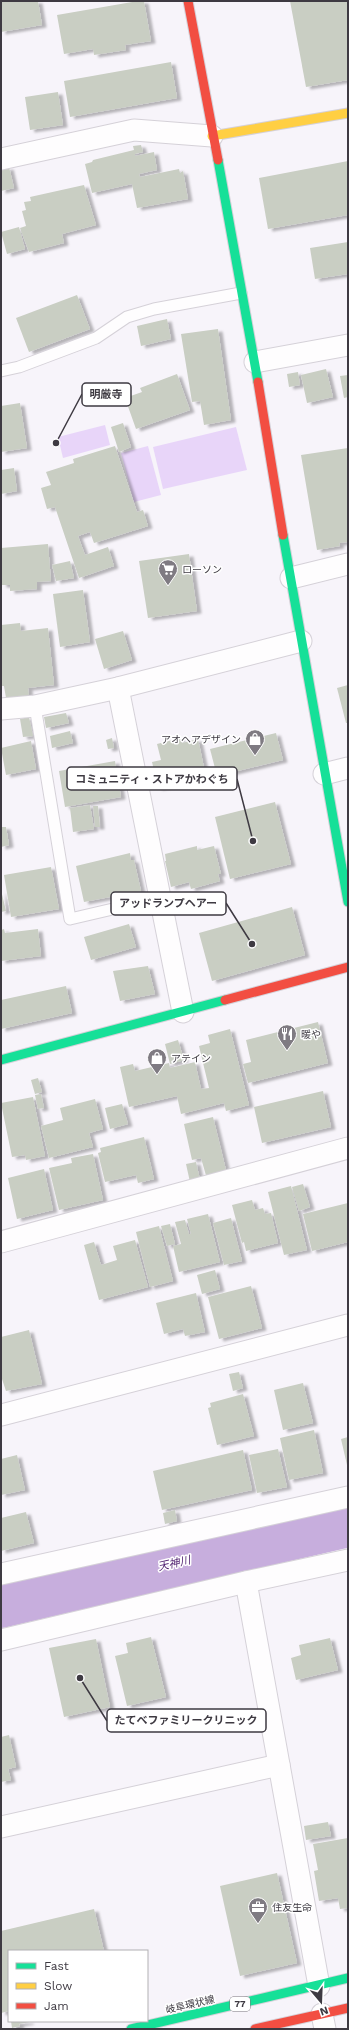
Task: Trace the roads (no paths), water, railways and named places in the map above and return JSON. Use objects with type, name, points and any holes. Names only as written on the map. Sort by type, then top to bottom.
[{"type":"street","points":[[188,1],[255,362],[301,641],[348,902]]},
{"type":"street","points":[[1,159],[134,130],[212,136],[348,113]]},
{"type":"street","points":[[255,362],[348,345]]},
{"type":"street","points":[[291,578],[348,564]]},
{"type":"street","points":[[1,709],[35,706],[118,688],[301,641]]},
{"type":"street","points":[[118,688],[183,1012]]},
{"type":"street","points":[[324,774],[348,768]]},
{"type":"street","points":[[1,1060],[348,967]]},
{"type":"street","points":[[1,1242],[348,1148]]},
{"type":"street","points":[[1,1415],[348,1325]]},
{"type":"street","points":[[1,1574],[348,1496]]},
{"type":"street","points":[[1,1640],[246,1582],[348,1560]]},
{"type":"street","points":[[246,1582],[319,1986]]},
{"type":"street","points":[[1,1827],[279,1764]]},
{"type":"street","name":"岐阜環状線","points":[[131,2029],[348,1978]]},
{"type":"street","points":[[255,2029],[323,2021],[348,2008]]},
{"type":"lane","points":[[1,371],[19,367],[96,338],[128,317],[154,309],[241,293]]},
{"type":"lane","points":[[35,706],[70,919],[160,898]]},
{"type":"waterway","name":"天神川","points":[[1,1604],[348,1523]]},
{"type":"place","name":"明厳寺","points":[[56,443]]},
{"type":"place","name":"ローソン","points":[[168,586]]},
{"type":"place","name":"アオヘアデザイン","points":[[255,756]]},
{"type":"place","name":"コミュニティ・ストアかわぐち","points":[[253,841]]},
{"type":"place","name":"アッドランプヘアー","points":[[252,944]]},
{"type":"place","name":"暖や","points":[[287,1051]]},
{"type":"place","name":"アテイン","points":[[157,1075]]},
{"type":"place","name":"たてべファミリークリニック","points":[[80,1678]]},
{"type":"place","name":"住友生命","points":[[258,1924]]}]
